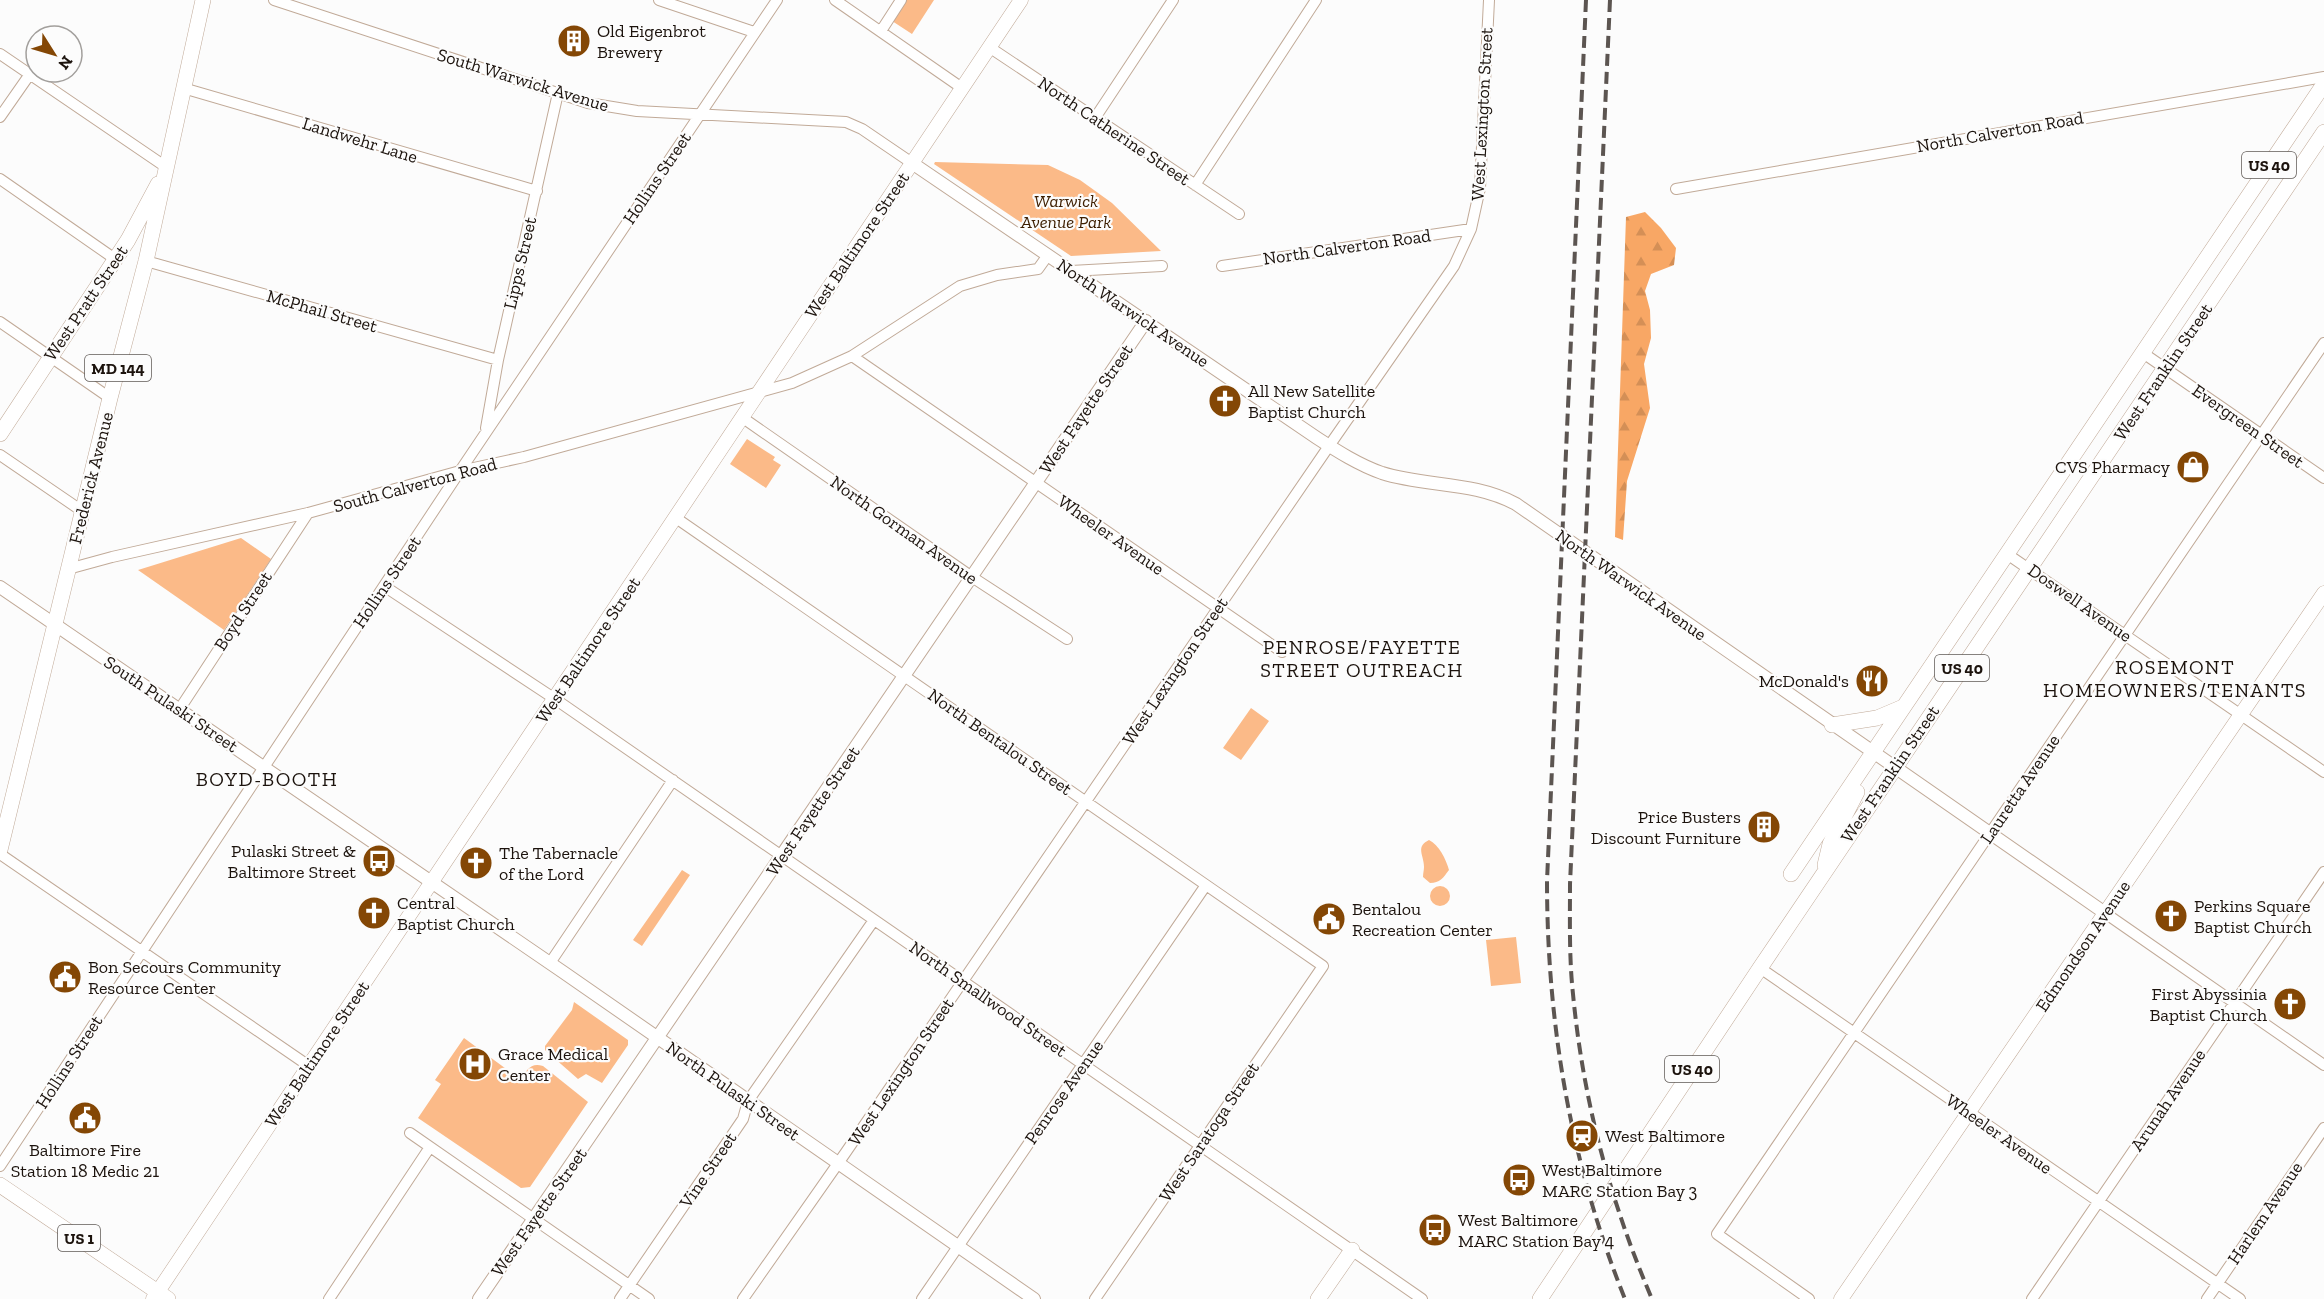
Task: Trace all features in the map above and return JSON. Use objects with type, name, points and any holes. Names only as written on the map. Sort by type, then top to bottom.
[{"type":"main road","name":"Frederick Avenue","points":[[0,852],[82,511],[146,261],[203,0]]},
{"type":"main road","name":"West Baltimore Street","points":[[160,1297],[309,1066],[1021,0]]},
{"type":"main road","name":"West Franklin Street","points":[[1791,874],[2322,92]]},
{"type":"main road","name":"West Franklin Street","points":[[1540,1299],[1894,768],[2324,132]]},
{"type":"main road","name":"West Pratt Street","points":[[0,434],[139,222],[166,168]]},
{"type":"main road","name":"Edmondson Avenue","points":[[1841,1299],[2324,593]]},
{"type":"main road","points":[[1832,725],[1877,718],[1904,707]]},
{"type":"main road","points":[[1823,874],[1830,844],[1870,769],[1873,753]]},
{"type":"main road","name":"US 1","points":[[0,1185],[160,1297]]},
{"type":"main road","points":[[1318,1299],[1352,1250]]},
{"type":"street","name":"South Warwick Avenue","points":[[274,0],[558,93],[614,108],[846,122],[862,129],[912,163]]},
{"type":"street","points":[[659,0],[754,32]]},
{"type":"street","name":"Hollins Street","points":[[0,1166],[460,471],[777,0]]},
{"type":"street","points":[[835,0],[962,88]]},
{"type":"street","points":[[880,32],[902,0]]},
{"type":"street","points":[[1095,118],[1173,0]]},
{"type":"street","points":[[1195,185],[1316,0]]},
{"type":"street","name":"West Lexington Street","points":[[743,1299],[1455,266],[1477,209],[1482,160],[1489,0]]},
{"type":"street","name":"North Catherine Street","points":[[990,47],[1239,214]]},
{"type":"street","points":[[0,54],[24,70]]},
{"type":"street","name":"North Calverton Road","points":[[1676,189],[2324,76]]},
{"type":"street","points":[[0,117],[24,83]]},
{"type":"street","points":[[44,84],[166,168]]},
{"type":"street","name":"Landwehr Lane","points":[[183,88],[537,191]]},
{"type":"street","name":"Lipps Street","points":[[485,434],[498,360],[558,93]]},
{"type":"street","name":"North Warwick Avenue","points":[[912,163],[1329,446],[1381,472],[1481,490],[1516,504],[2324,1065]]},
{"type":"street","points":[[0,179],[115,259]]},
{"type":"street","name":"North Calverton Road","points":[[1222,266],[1471,229]]},
{"type":"street","points":[[760,392],[792,383],[852,356],[960,286],[997,275],[1038,269],[1048,255]]},
{"type":"street","name":"McPhail Street","points":[[146,261],[498,360]]},
{"type":"street","points":[[1071,271],[1162,267]]},
{"type":"street","name":"West Fayette Street","points":[[479,1299],[1146,321]]},
{"type":"street","points":[[0,322],[110,398]]},
{"type":"street","name":"Lauretta Avenue","points":[[1809,1299],[1717,1234],[2324,343]]},
{"type":"street","name":"Evergreen Street","points":[[2143,353],[2324,478]]},
{"type":"street","name":"Wheeler Avenue","points":[[852,356],[1282,652]]},
{"type":"street","name":"South Calverton Road","points":[[68,569],[308,513],[760,392]]},
{"type":"street","name":"North Gorman Avenue","points":[[743,418],[972,577],[1067,639]]},
{"type":"street","points":[[0,455],[82,511]]},
{"type":"street","name":"Boyd Street","points":[[179,710],[308,513]]},
{"type":"street","name":"North Bentalou Street","points":[[676,518],[1323,966]]},
{"type":"street","name":"Doswell Avenue","points":[[2007,554],[2324,772]]},
{"type":"street","name":"North Smallwood Street","points":[[384,586],[673,780],[1422,1299]]},
{"type":"street","name":"South Pulaski Street","points":[[0,587],[432,883]]},
{"type":"street","points":[[550,963],[673,780]]},
{"type":"street","points":[[0,852],[309,1066]]},
{"type":"street","name":"Arunah Avenue","points":[[2032,1299],[2324,872]]},
{"type":"street","name":"North Pulaski Street","points":[[432,883],[1034,1299]]},
{"type":"street","name":"Penrose Avenue","points":[[922,1299],[1206,885]]},
{"type":"street","name":"Vine Street","points":[[620,1299],[743,1119],[748,1101],[874,920]]},
{"type":"street","name":"West Saratoga Street","points":[[1095,1299],[1323,966]]},
{"type":"street","name":"Wheeler Avenue","points":[[1760,968],[2240,1299]]},
{"type":"street","name":"Harlem Avenue","points":[[2207,1299],[2324,1128]]},
{"type":"street","points":[[410,1133],[649,1299]]},
{"type":"street","points":[[329,1299],[430,1147]]},
{"type":"green space","points":[[901,0],[934,0],[912,34],[889,19]]},
{"type":"green space","name":"Warwick Avenue Park","points":[[935,162],[1048,165],[1080,180],[1112,203],[1161,251],[1071,256],[934,164]]},
{"type":"green space","points":[[1645,212],[1676,248],[1674,265],[1651,274],[1645,291],[1650,310],[1651,338],[1644,364],[1650,408],[1627,481],[1623,540],[1615,537],[1626,217]]},
{"type":"green space","points":[[747,439],[775,457],[773,460],[781,465],[766,488],[730,464]]},
{"type":"green space","points":[[241,538],[271,559],[224,630],[138,570]]},
{"type":"green space","points":[[1251,708],[1269,721],[1241,760],[1223,748]]},
{"type":"green space","points":[[1429,840],[1442,853],[1449,870],[1443,878],[1433,883],[1423,877],[1421,848]]},
{"type":"green space","points":[[682,870],[690,875],[642,946],[633,940]]},
{"type":"green space","points":[[1440,886],[1447,889],[1450,896],[1447,903],[1440,906],[1433,903],[1430,896],[1433,889]]},
{"type":"green space","points":[[1516,937],[1521,983],[1491,986],[1486,940]]},
{"type":"green space","points":[[574,1002],[628,1040],[628,1045],[602,1083],[586,1074],[578,1079],[545,1050],[545,1046],[572,1010]]},
{"type":"green space","points":[[464,1038],[520,1079],[532,1066],[543,1066],[588,1102],[530,1187],[521,1188],[418,1118],[441,1084],[435,1080]]},
{"type":"railway","points":[[1586,0],[1547,881],[1548,935],[1557,1041],[1566,1094],[1590,1197],[1625,1299]]},
{"type":"railway","points":[[1610,0],[1570,884],[1570,952],[1578,1034],[1600,1150],[1623,1225],[1652,1299]]},
{"type":"place","name":"Old Eigenbrot Brewery","points":[[574,41]]},
{"type":"place","name":"All New Satellite Baptist Church","points":[[1225,401]]},
{"type":"place","name":"CVS Pharmacy","points":[[2193,467]]},
{"type":"place","name":"McDonald's","points":[[1872,681]]},
{"type":"place","name":"Price Busters Discount Furniture","points":[[1764,827]]},
{"type":"place","name":"Pulaski Street & Baltimore Street","points":[[379,861]]},
{"type":"place","name":"The Tabernacle of the Lord","points":[[476,863]]},
{"type":"place","name":"Central Baptist Church","points":[[374,913]]},
{"type":"place","name":"Perkins Square Baptist Church","points":[[2171,916]]},
{"type":"place","name":"Bentalou Recreation Center","points":[[1329,919]]},
{"type":"place","name":"Bon Secours Community Resource Center","points":[[65,977]]},
{"type":"place","name":"First Abyssinia Baptist Church","points":[[2290,1004]]},
{"type":"place","name":"Grace Medical Center","points":[[475,1064]]},
{"type":"place","name":"Baltimore Fire Station 18 Medic 21","points":[[85,1118]]},
{"type":"place","name":"West Baltimore","points":[[1582,1136]]},
{"type":"place","name":"West Baltimore MARC Station Bay 3","points":[[1519,1180]]},
{"type":"place","name":"West Baltimore MARC Station Bay 4","points":[[1435,1230]]},
{"type":"district","name":"PENROSE/FAYETTE STREET OUTREACH","points":[[1362,658]]},
{"type":"district","name":"ROSEMONT HOMEOWNERS/TENANTS","points":[[2175,678]]},
{"type":"district","name":"BOYD-BOOTH","points":[[267,779]]}]
